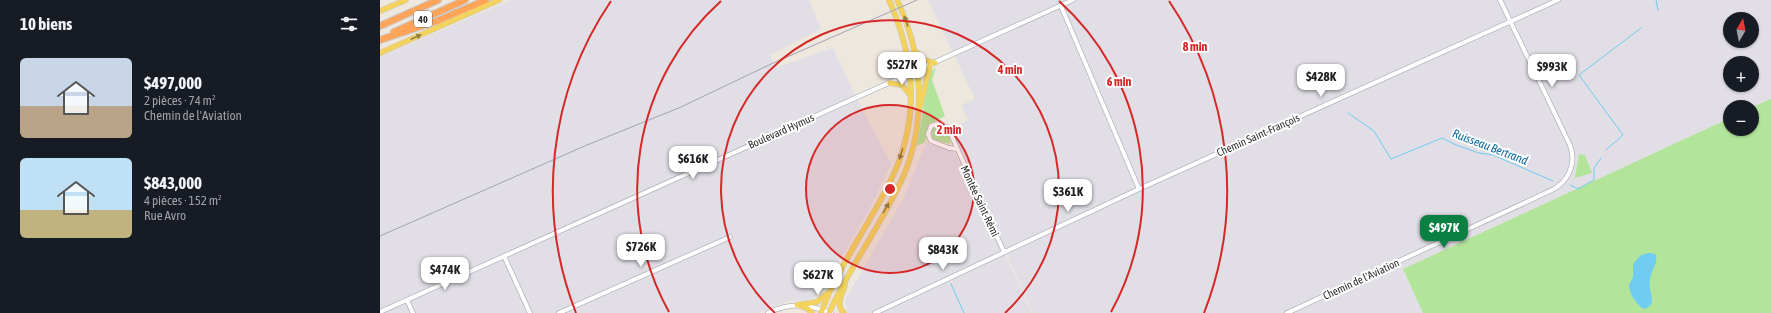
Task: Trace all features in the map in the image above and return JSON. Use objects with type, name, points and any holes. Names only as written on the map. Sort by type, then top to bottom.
[{"type":"highway","points":[[396,19],[429,0]]},
{"type":"highway","name":"40","points":[[380,26],[438,0]]},
{"type":"highway","name":"40","points":[[380,39],[465,0]]},
{"type":"highway","points":[[380,39],[437,21],[486,0]]},
{"type":"main road","points":[[380,11],[406,0]]},
{"type":"main road","points":[[380,53],[499,0]]},
{"type":"main road","points":[[821,311],[830,290],[894,174],[905,140],[910,98],[911,73],[903,36],[889,0]]},
{"type":"main road","points":[[897,0],[906,22],[914,50],[917,70],[917,118]]},
{"type":"main road","points":[[914,50],[921,58],[935,63]]},
{"type":"main road","points":[[830,313],[853,266],[903,176],[912,148],[917,118],[930,65]]},
{"type":"main road","points":[[890,83],[904,87],[910,98]]},
{"type":"main road","points":[[844,313],[840,308],[840,300],[853,266]]},
{"type":"main road","points":[[797,305],[817,302],[830,290]]},
{"type":"main road","points":[[797,305],[808,309],[812,313]]},
{"type":"street","name":"Boulevard Hymus","points":[[380,312],[1073,0]]},
{"type":"street","points":[[1500,0],[1510,22]]},
{"type":"street","name":"Chemin Saint-François","points":[[875,313],[1139,189],[1558,0]]},
{"type":"street","points":[[1061,6],[1139,189]]},
{"type":"street","name":"Chemin de l'Aviation","points":[[1287,313],[1553,190],[1567,177],[1573,160],[1570,145],[1510,22]]},
{"type":"street","name":"Montée Saint-Rémi","points":[[956,149],[949,148],[932,141],[928,134],[931,126],[938,124],[946,126],[1004,252]]},
{"type":"street","points":[[559,313],[730,237]]},
{"type":"street","points":[[504,256],[530,313]]},
{"type":"street","points":[[407,300],[413,313]]},
{"type":"street","points":[[768,313],[781,307],[797,305],[830,313]]},
{"type":"shaded area","points":[[511,0],[809,0],[821,29],[770,55],[775,68],[833,48],[855,95],[891,164],[868,212],[820,293],[812,299],[789,301],[758,313],[380,313],[380,57]]},
{"type":"shaded area","points":[[928,0],[1771,0],[1771,99],[1759,104],[1759,100],[1723,100],[1723,121],[1403,269],[1423,313],[1033,313],[951,129],[968,120],[961,105],[975,99]]},
{"type":"shaded area","points":[[926,143],[954,152],[1004,251],[1032,313],[848,313],[845,301],[904,197]]},
{"type":"green space","points":[[936,68],[932,80],[945,116],[929,125],[925,142],[917,146],[928,80],[930,72]]},
{"type":"green space","points":[[1771,99],[1771,313],[1423,313],[1403,269],[1723,121],[1723,136],[1759,136],[1759,104]]},
{"type":"green space","points":[[938,125],[943,127],[947,132],[950,138],[950,144],[932,139],[932,129]]},
{"type":"green space","points":[[1579,154],[1585,155],[1592,173],[1575,178]]},
{"type":"water","points":[[1649,253],[1655,254],[1656,260],[1650,280],[1652,300],[1650,305],[1644,309],[1638,304],[1630,292],[1629,285],[1633,277],[1633,264],[1641,255]]},
{"type":"waterway","name":"Ruisseau Bertrand","points":[[1656,0],[1658,10]]},
{"type":"waterway","name":"Ruisseau Bertrand","points":[[1606,150],[1623,135],[1579,75],[1641,28]]},
{"type":"waterway","name":"Ruisseau Bertrand","points":[[1348,113],[1374,131],[1391,159],[1442,138],[1456,145],[1479,153],[1493,155],[1553,181]]},
{"type":"waterway","name":"Ruisseau Bertrand","points":[[1570,185],[1578,189],[1594,180],[1594,168],[1601,158]]},
{"type":"waterway","points":[[951,284],[964,313]]},
{"type":"tram line","points":[[380,236],[587,145],[681,107],[771,64],[917,0]]}]
